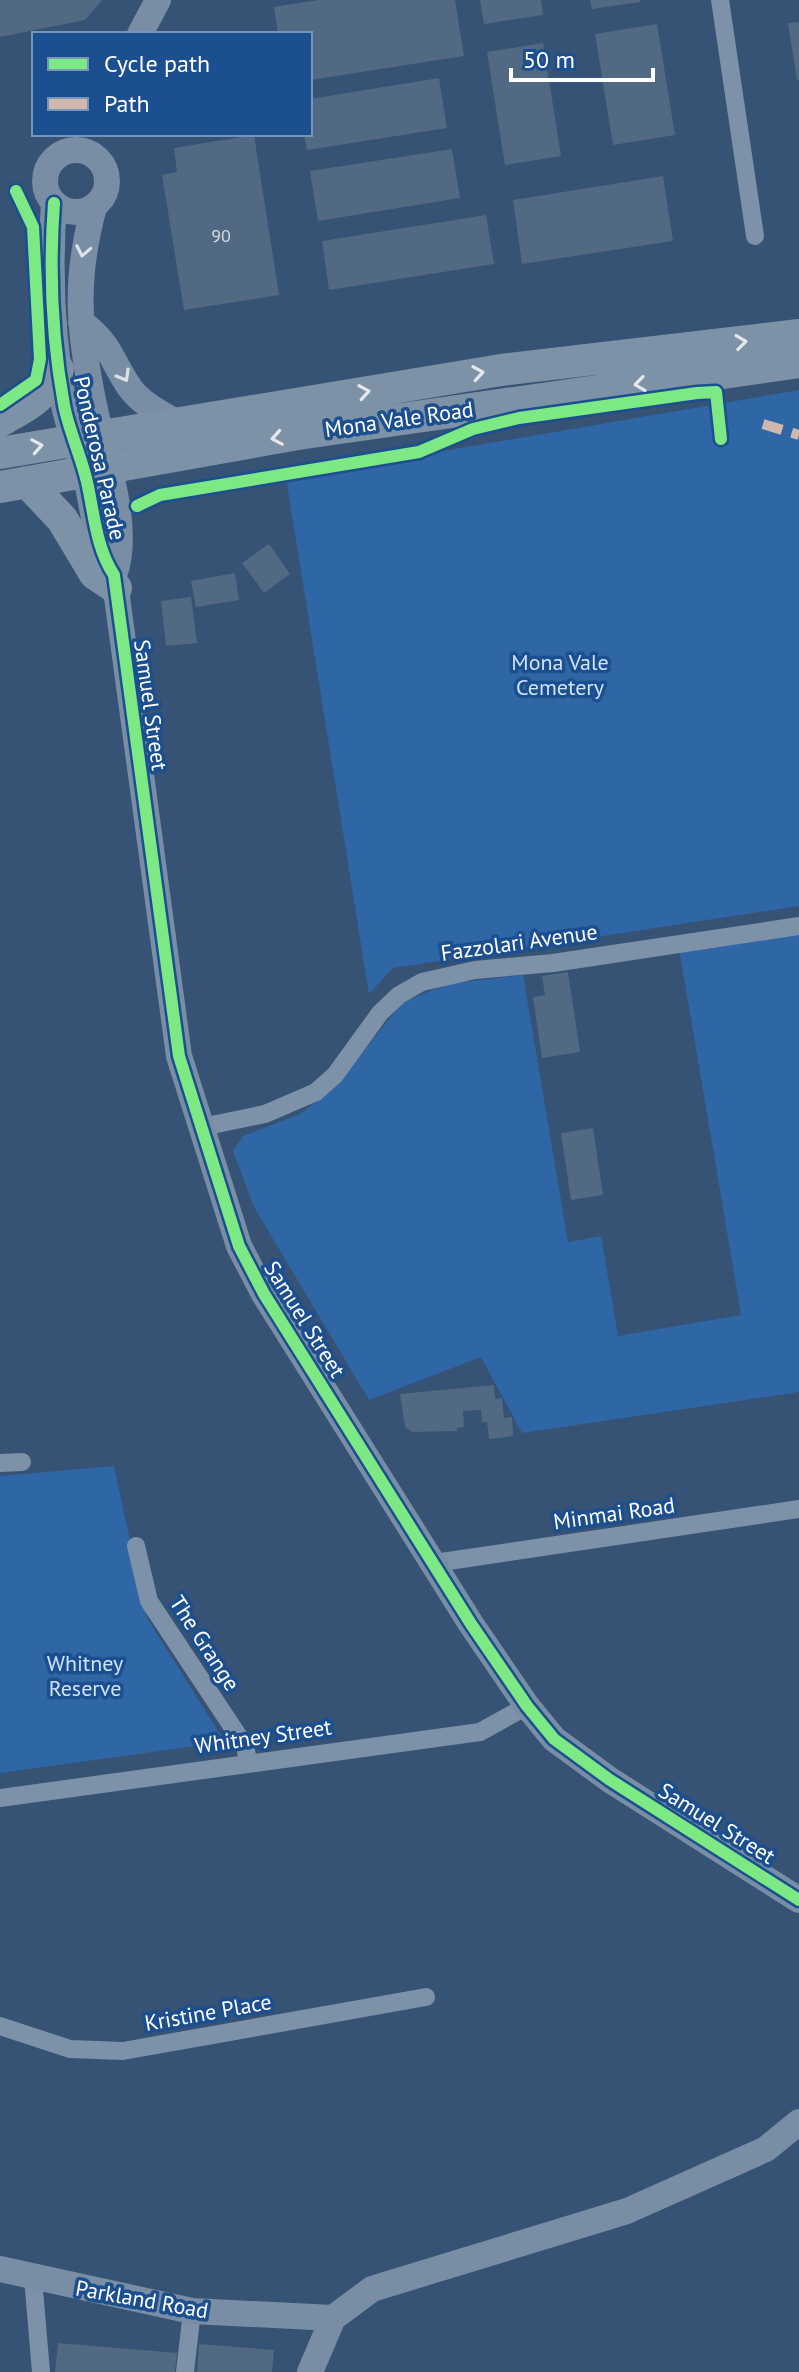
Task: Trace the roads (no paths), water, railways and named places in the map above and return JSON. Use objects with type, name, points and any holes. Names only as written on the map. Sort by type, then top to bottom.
[{"type":"highway","name":"Mona Vale Road","points":[[0,453],[501,370],[799,335]]},
{"type":"highway","name":"Mona Vale Road","points":[[14,485],[298,434],[799,362]]},
{"type":"highway","points":[[0,421],[31,405],[49,389],[58,369]]},
{"type":"highway","points":[[14,485],[48,500],[95,574],[115,581]]},
{"type":"street","points":[[141,32],[158,0]]},
{"type":"street","points":[[720,0],[755,236]]},
{"type":"street","points":[[100,162],[68,144],[49,166],[46,175],[45,186],[54,203],[73,212],[94,207],[106,189],[107,179],[100,162],[104,136]]},
{"type":"street","name":"Ponderosa Parade","points":[[54,203],[52,297],[58,369],[87,438],[96,469],[102,557],[115,581]]},
{"type":"street","name":"Ponderosa Parade","points":[[87,438],[79,271],[94,207]]},
{"type":"street","points":[[81,322],[102,337],[131,389],[149,407],[176,422]]},
{"type":"street","name":"Samuel Street","points":[[115,581],[179,1056],[235,1235],[250,1270],[527,1706],[554,1739],[578,1758],[799,1900]]},
{"type":"street","name":"Fazzolari Avenue","points":[[202,1127],[265,1114],[316,1092],[335,1075],[380,1013],[399,995],[422,982],[464,971],[553,963],[799,926]]},
{"type":"street","points":[[0,1463],[22,1462]]},
{"type":"street","name":"Minmai Road","points":[[435,1563],[799,1509]]},
{"type":"street","name":"The Grange","points":[[136,1546],[149,1601],[245,1746],[248,1761]]},
{"type":"street","name":"Whitney Street","points":[[0,1798],[248,1761],[480,1732],[527,1706]]},
{"type":"street","name":"Kristine Place","points":[[0,2026],[70,2049],[123,2051],[426,1997]]},
{"type":"street","points":[[310,2372],[333,2318],[372,2289],[627,2211],[766,2149],[799,2122]]},
{"type":"street","name":"Parkland Road","points":[[0,2269],[192,2311],[333,2318]]},
{"type":"street","points":[[33,2278],[41,2372]]},
{"type":"street","points":[[185,2372],[192,2311]]},
{"type":"park label","name":"Mona Vale Cemetery","points":[[560,674]]},
{"type":"park label","name":"Whitney Reserve","points":[[85,1676]]}]
